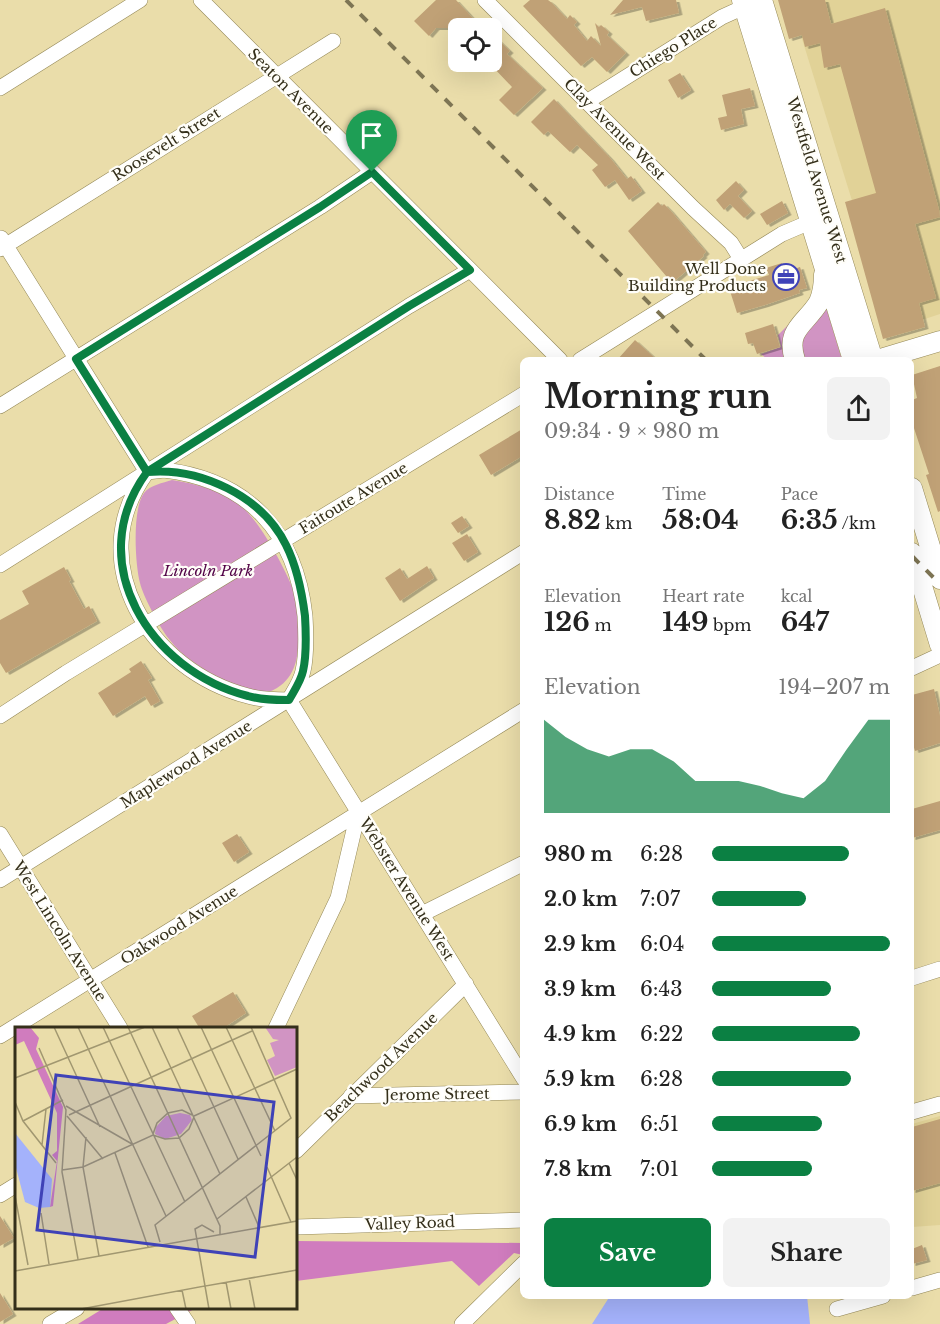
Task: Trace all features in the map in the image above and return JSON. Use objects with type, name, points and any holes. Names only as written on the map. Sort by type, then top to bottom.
[{"type":"main road","name":"Westfield Avenue West","points":[[753,2],[810,222],[852,357]]},
{"type":"main road","name":"Westfield Avenue West","points":[[753,2],[833,232],[872,357]]},
{"type":"main road","points":[[794,357],[793,336],[800,323],[819,302],[823,288],[824,267]]},
{"type":"main road","points":[[887,357],[940,341]]},
{"type":"main road","points":[[914,494],[940,579]]},
{"type":"main road","points":[[916,580],[940,645]]},
{"type":"street","points":[[0,88],[141,0]]},
{"type":"street","name":"Seaton Avenue","points":[[201,0],[557,357]]},
{"type":"street","name":"Clay Avenue West","points":[[485,0],[730,243],[741,260]]},
{"type":"street","name":"Chiego Place","points":[[588,101],[722,16],[753,2]]},
{"type":"street","name":"Roosevelt Street","points":[[2,244],[333,41]]},
{"type":"street","points":[[0,406],[320,207],[372,172]]},
{"type":"street","points":[[585,357],[782,234],[810,222],[825,225],[833,232]]},
{"type":"street","points":[[2,244],[147,472]]},
{"type":"street","points":[[0,565],[399,312],[470,270]]},
{"type":"street","name":"Faitoute Avenue","points":[[0,716],[520,396]]},
{"type":"street","points":[[164,470],[180,472],[226,488],[253,507],[283,540],[299,581],[306,626],[303,672],[289,700],[249,697],[214,684],[183,664],[169,652],[146,625],[126,586],[120,548],[127,509],[147,472],[164,470]]},
{"type":"street","name":"Maplewood Avenue","points":[[0,880],[520,555]]},
{"type":"street","points":[[914,667],[940,655]]},
{"type":"street","name":"Webster Avenue West","points":[[289,700],[520,1072]]},
{"type":"street","name":"Oakwood Avenue","points":[[0,1036],[520,712]]},
{"type":"street","points":[[275,1027],[338,898],[358,813]]},
{"type":"street","name":"West Lincoln Avenue","points":[[0,834],[119,1027]]},
{"type":"street","points":[[422,914],[520,865]]},
{"type":"street","points":[[914,977],[940,969]]},
{"type":"street","name":"Beachwood Avenue","points":[[297,1150],[466,984]]},
{"type":"street","name":"Jerome Street","points":[[351,1096],[520,1092]]},
{"type":"street","points":[[914,1111],[940,1104]]},
{"type":"street","points":[[0,1195],[15,1186]]},
{"type":"street","name":"Valley Road","points":[[297,1227],[520,1220]]},
{"type":"street","points":[[462,1324],[520,1267]]},
{"type":"street","points":[[914,1287],[940,1280]]},
{"type":"street","points":[[837,1309],[872,1299]]},
{"type":"street","points":[[50,1324],[75,1309]]},
{"type":"street","points":[[178,1309],[188,1324]]},
{"type":"shaded area","points":[[790,0],[940,0],[940,314],[892,330]]},
{"type":"shaded area","points":[[940,1116],[940,1225],[914,1227],[914,1123]]},
{"type":"shaded area","points":[[297,1241],[520,1243],[520,1254],[514,1253],[479,1286],[452,1261],[297,1281]]},
{"type":"shaded area","points":[[102,1309],[194,1309],[166,1324],[78,1324]]},
{"type":"green space","points":[[824,309],[827,310],[841,357],[804,357],[801,338]]},
{"type":"green space","points":[[790,323],[786,357],[764,357],[761,354],[781,347],[778,335]]},
{"type":"green space","name":"Lincoln Park","points":[[172,480],[216,491],[239,504],[264,534],[292,585],[298,607],[297,657],[291,674],[285,682],[269,692],[246,692],[192,661],[169,639],[148,604],[140,583],[137,563],[138,511],[140,501],[147,490]]},
{"type":"water","points":[[608,1299],[807,1299],[810,1324],[592,1324]]},
{"type":"building","points":[[436,0],[456,0],[473,18],[448,18],[448,28],[436,28],[429,36],[414,21]]},
{"type":"building","points":[[530,0],[548,0],[567,19],[570,15],[577,22],[574,25],[587,41],[591,36],[601,46],[595,23],[599,27],[601,25],[609,32],[607,35],[626,53],[607,72],[592,57],[581,66],[523,6]]},
{"type":"building","points":[[623,0],[676,0],[679,13],[646,21],[642,7],[610,15]]},
{"type":"building","points":[[778,0],[825,0],[831,24],[885,8],[940,217],[915,224],[936,298],[919,303],[925,327],[883,339],[845,202],[876,193],[840,64],[824,68],[820,43],[805,47],[802,35],[789,39]]},
{"type":"building","points":[[502,43],[510,51],[507,54],[543,88],[514,115],[499,100],[512,87],[498,72],[502,72]]},
{"type":"building","points":[[680,73],[691,90],[678,98],[668,80]]},
{"type":"building","points":[[750,88],[755,106],[741,109],[744,124],[721,130],[718,118],[727,116],[722,95]]},
{"type":"building","points":[[554,99],[627,179],[631,176],[642,191],[629,200],[615,180],[605,187],[592,170],[598,165],[577,145],[570,152],[548,131],[544,135],[531,122]]},
{"type":"building","points":[[736,181],[744,190],[738,196],[752,211],[744,218],[730,204],[724,210],[716,200]]},
{"type":"building","points":[[782,201],[788,213],[767,225],[760,214]]},
{"type":"building","points":[[658,202],[670,210],[706,252],[672,283],[628,231]]},
{"type":"building","points":[[782,263],[785,272],[800,267],[807,288],[799,290],[800,293],[737,313],[730,291],[747,286],[746,282],[769,275],[766,268]]},
{"type":"building","points":[[773,324],[780,347],[757,354],[753,343],[748,344],[745,333]]},
{"type":"building","points":[[635,340],[654,357],[620,357]]},
{"type":"building","points":[[940,366],[940,511],[938,512],[926,475],[929,474],[914,428],[914,399],[917,398],[914,374]]},
{"type":"building","points":[[520,430],[520,457],[491,475],[479,455]]},
{"type":"building","points":[[462,516],[469,526],[458,533],[451,523]]},
{"type":"building","points":[[467,534],[478,552],[464,561],[452,543]]},
{"type":"building","points":[[427,566],[434,578],[400,601],[385,578],[400,568],[407,579]]},
{"type":"building","points":[[64,567],[84,609],[89,606],[97,621],[6,673],[0,663],[0,620],[29,604],[22,591]]},
{"type":"building","points":[[141,661],[152,678],[148,680],[160,701],[151,706],[145,696],[113,716],[98,693],[131,672],[129,669]]},
{"type":"building","points":[[934,689],[940,716],[940,743],[915,751],[914,748],[914,694]]},
{"type":"building","points":[[940,801],[940,830],[914,837],[914,808]]},
{"type":"building","points":[[237,834],[249,852],[234,862],[222,843]]},
{"type":"building","points":[[233,992],[246,1013],[225,1027],[199,1027],[192,1016]]},
{"type":"building","points":[[940,1119],[940,1183],[914,1190],[914,1126]]},
{"type":"building","points":[[0,1216],[14,1238],[0,1246]]},
{"type":"building","points":[[922,1245],[927,1260],[914,1263],[914,1248]]},
{"type":"building","points":[[0,1293],[13,1314],[0,1322]]},
{"type":"railway","points":[[346,0],[703,357]]},
{"type":"railway","points":[[914,558],[940,584]]},
{"type":"place","name":"Well Done Building Products","points":[[786,277]]},
{"type":"route","points":[[372,172],[320,207],[76,359],[147,472],[132,496],[121,534],[123,574],[137,611],[157,639],[183,664],[214,684],[249,697],[289,700],[303,672],[306,626],[299,581],[292,559],[276,530],[265,518],[226,488],[180,472],[164,470],[147,472],[409,306],[470,270],[372,172]]}]
